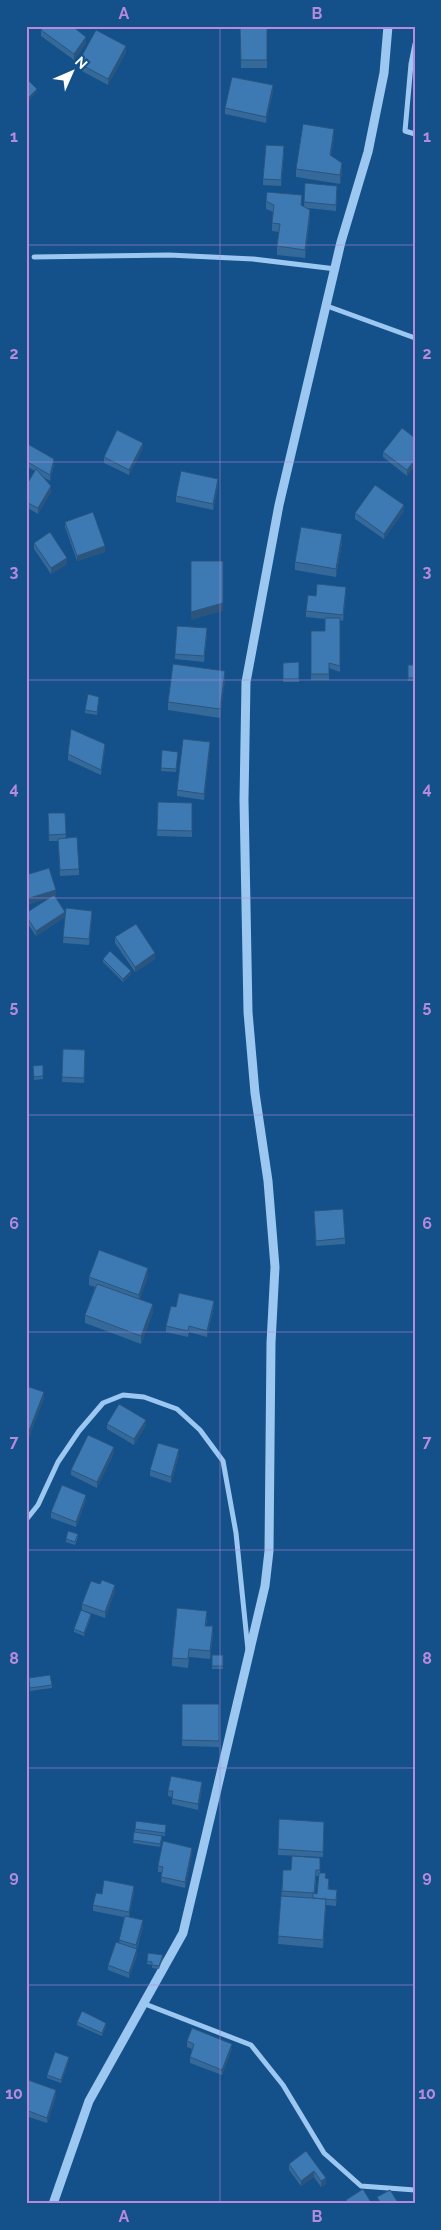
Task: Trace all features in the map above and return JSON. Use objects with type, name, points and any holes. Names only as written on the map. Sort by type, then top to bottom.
[{"type":"street","points":[[53,2204],[89,2101],[183,1933],[265,1586],[269,1551],[271,1343],[275,1267],[268,1180],[255,1093],[248,1012],[244,800],[246,682],[279,506],[341,242],[368,152],[384,72],[388,26]]},
{"type":"street","points":[[415,44],[411,64],[405,131],[415,134]]},
{"type":"street","points":[[34,257],[169,256],[253,259],[336,269]]},
{"type":"street","points":[[327,306],[415,338]]},
{"type":"street","points":[[26,1520],[38,1505],[58,1462],[79,1431],[103,1403],[123,1395],[144,1397],[176,1409],[200,1430],[222,1461],[236,1533],[248,1656]]},
{"type":"street","points":[[144,2004],[251,2045],[284,2085],[324,2153],[361,2186],[415,2190]]},
{"type":"building","points":[[44,26],[72,26],[86,37],[74,54],[41,30]]},
{"type":"building","points":[[240,26],[267,26],[267,60],[241,60]]},
{"type":"building","points":[[96,30],[126,46],[108,79],[78,63]]},
{"type":"building","points":[[232,77],[273,85],[266,117],[225,108]]},
{"type":"building","points":[[26,78],[37,89],[26,100]]},
{"type":"building","points":[[303,124],[334,129],[330,155],[342,163],[340,175],[296,169]]},
{"type":"building","points":[[266,145],[284,146],[281,180],[263,179]]},
{"type":"building","points":[[305,183],[337,186],[336,205],[304,202]]},
{"type":"building","points":[[267,192],[302,195],[301,205],[310,210],[305,250],[277,246],[280,224],[272,223],[274,205],[266,201]]},
{"type":"building","points":[[402,428],[415,438],[415,460],[407,470],[383,452]]},
{"type":"building","points":[[117,430],[143,443],[129,470],[104,457]]},
{"type":"building","points":[[26,443],[54,459],[50,475],[26,461]]},
{"type":"building","points":[[36,469],[51,486],[38,508],[26,502],[26,486]]},
{"type":"building","points":[[181,471],[218,479],[213,504],[176,496]]},
{"type":"building","points":[[375,485],[404,505],[384,534],[355,513]]},
{"type":"building","points":[[93,512],[105,546],[77,556],[65,522]]},
{"type":"building","points":[[301,527],[342,534],[336,569],[295,562]]},
{"type":"building","points":[[50,532],[67,558],[51,568],[34,543]]},
{"type":"building","points":[[191,561],[223,561],[223,603],[191,612]]},
{"type":"building","points":[[317,584],[346,587],[343,615],[306,611],[308,595],[316,596]]},
{"type":"building","points":[[325,618],[340,618],[340,666],[329,663],[329,674],[311,674],[311,631],[325,631]]},
{"type":"building","points":[[177,626],[207,628],[204,656],[175,654]]},
{"type":"building","points":[[299,662],[299,679],[283,679],[283,663]]},
{"type":"building","points":[[173,664],[225,671],[220,709],[168,702]]},
{"type":"building","points":[[408,665],[415,665],[415,678],[408,678]]},
{"type":"building","points":[[88,694],[99,697],[97,712],[85,710]]},
{"type":"building","points":[[71,729],[105,744],[101,770],[68,754]]},
{"type":"building","points":[[183,739],[210,742],[204,794],[177,790]]},
{"type":"building","points":[[162,750],[178,752],[176,769],[161,768]]},
{"type":"building","points":[[158,802],[192,803],[192,831],[157,830]]},
{"type":"building","points":[[48,813],[65,813],[66,834],[49,835]]},
{"type":"building","points":[[77,837],[79,869],[60,870],[58,839]]},
{"type":"building","points":[[49,868],[56,890],[26,899],[26,875]]},
{"type":"building","points":[[54,895],[65,912],[36,931],[26,913]]},
{"type":"building","points":[[66,908],[92,911],[89,939],[63,937]]},
{"type":"building","points":[[136,924],[155,953],[135,967],[115,937]]},
{"type":"building","points":[[110,951],[131,971],[123,979],[103,959]]},
{"type":"building","points":[[63,1049],[85,1050],[84,1078],[62,1077]]},
{"type":"building","points":[[43,1065],[43,1076],[34,1077],[33,1066]]},
{"type":"building","points":[[343,1209],[345,1238],[316,1241],[314,1211]]},
{"type":"building","points":[[99,1250],[148,1268],[139,1295],[89,1277]]},
{"type":"building","points":[[97,1284],[153,1304],[141,1336],[85,1315]]},
{"type":"building","points":[[179,1293],[214,1301],[207,1331],[189,1326],[188,1331],[166,1326],[171,1306],[176,1307]]},
{"type":"building","points":[[26,1386],[44,1392],[29,1431],[26,1430]]},
{"type":"building","points":[[119,1404],[146,1420],[134,1439],[107,1424]]},
{"type":"building","points":[[88,1435],[114,1447],[97,1482],[71,1470]]},
{"type":"building","points":[[158,1443],[179,1449],[171,1477],[150,1470]]},
{"type":"building","points":[[62,1485],[86,1495],[76,1522],[51,1512]]},
{"type":"building","points":[[68,1531],[78,1534],[75,1542],[66,1539]]},
{"type":"building","points":[[102,1580],[115,1585],[105,1612],[82,1604],[91,1581],[100,1584]]},
{"type":"building","points":[[177,1608],[207,1611],[205,1626],[213,1626],[210,1651],[189,1649],[188,1659],[172,1658]]},
{"type":"building","points":[[81,1610],[91,1614],[84,1633],[74,1629]]},
{"type":"building","points":[[212,1655],[223,1655],[223,1666],[212,1666]]},
{"type":"building","points":[[50,1675],[52,1685],[30,1688],[29,1678]]},
{"type":"building","points":[[182,1704],[219,1704],[219,1741],[182,1740]]},
{"type":"building","points":[[171,1776],[202,1782],[198,1804],[172,1799],[173,1791],[168,1791]]},
{"type":"building","points":[[279,1819],[324,1822],[323,1852],[278,1849]]},
{"type":"building","points":[[136,1821],[166,1825],[165,1833],[135,1829]]},
{"type":"building","points":[[134,1832],[162,1836],[160,1844],[133,1840]]},
{"type":"building","points":[[163,1841],[192,1848],[185,1882],[161,1877],[163,1867],[158,1866]]},
{"type":"building","points":[[292,1856],[320,1858],[320,1870],[316,1870],[314,1893],[282,1891],[283,1870],[291,1870]]},
{"type":"building","points":[[319,1873],[326,1873],[325,1878],[329,1879],[328,1889],[337,1890],[336,1900],[313,1898],[313,1893],[317,1894]]},
{"type":"building","points":[[104,1880],[134,1886],[129,1912],[93,1905],[96,1893],[102,1894]]},
{"type":"building","points":[[281,1896],[326,1899],[323,1940],[278,1936]]},
{"type":"building","points":[[125,1916],[143,1920],[136,1945],[119,1940]]},
{"type":"building","points":[[116,1942],[137,1949],[129,1973],[108,1965]]},
{"type":"building","points":[[148,1953],[163,1955],[159,1966],[152,1965],[152,1962],[147,1961]]},
{"type":"building","points":[[82,2011],[106,2023],[102,2033],[77,2022]]},
{"type":"building","points":[[192,2028],[232,2044],[222,2070],[190,2057],[194,2044],[187,2041]]},
{"type":"building","points":[[55,2052],[69,2057],[61,2080],[47,2075]]},
{"type":"building","points":[[28,2080],[56,2090],[47,2118],[26,2110],[26,2086]]},
{"type":"building","points":[[306,2151],[326,2178],[321,2181],[314,2171],[301,2181],[289,2164]]},
{"type":"building","points":[[363,2189],[372,2204],[348,2204],[346,2200]]},
{"type":"building","points":[[390,2190],[399,2204],[381,2204],[377,2197]]}]
